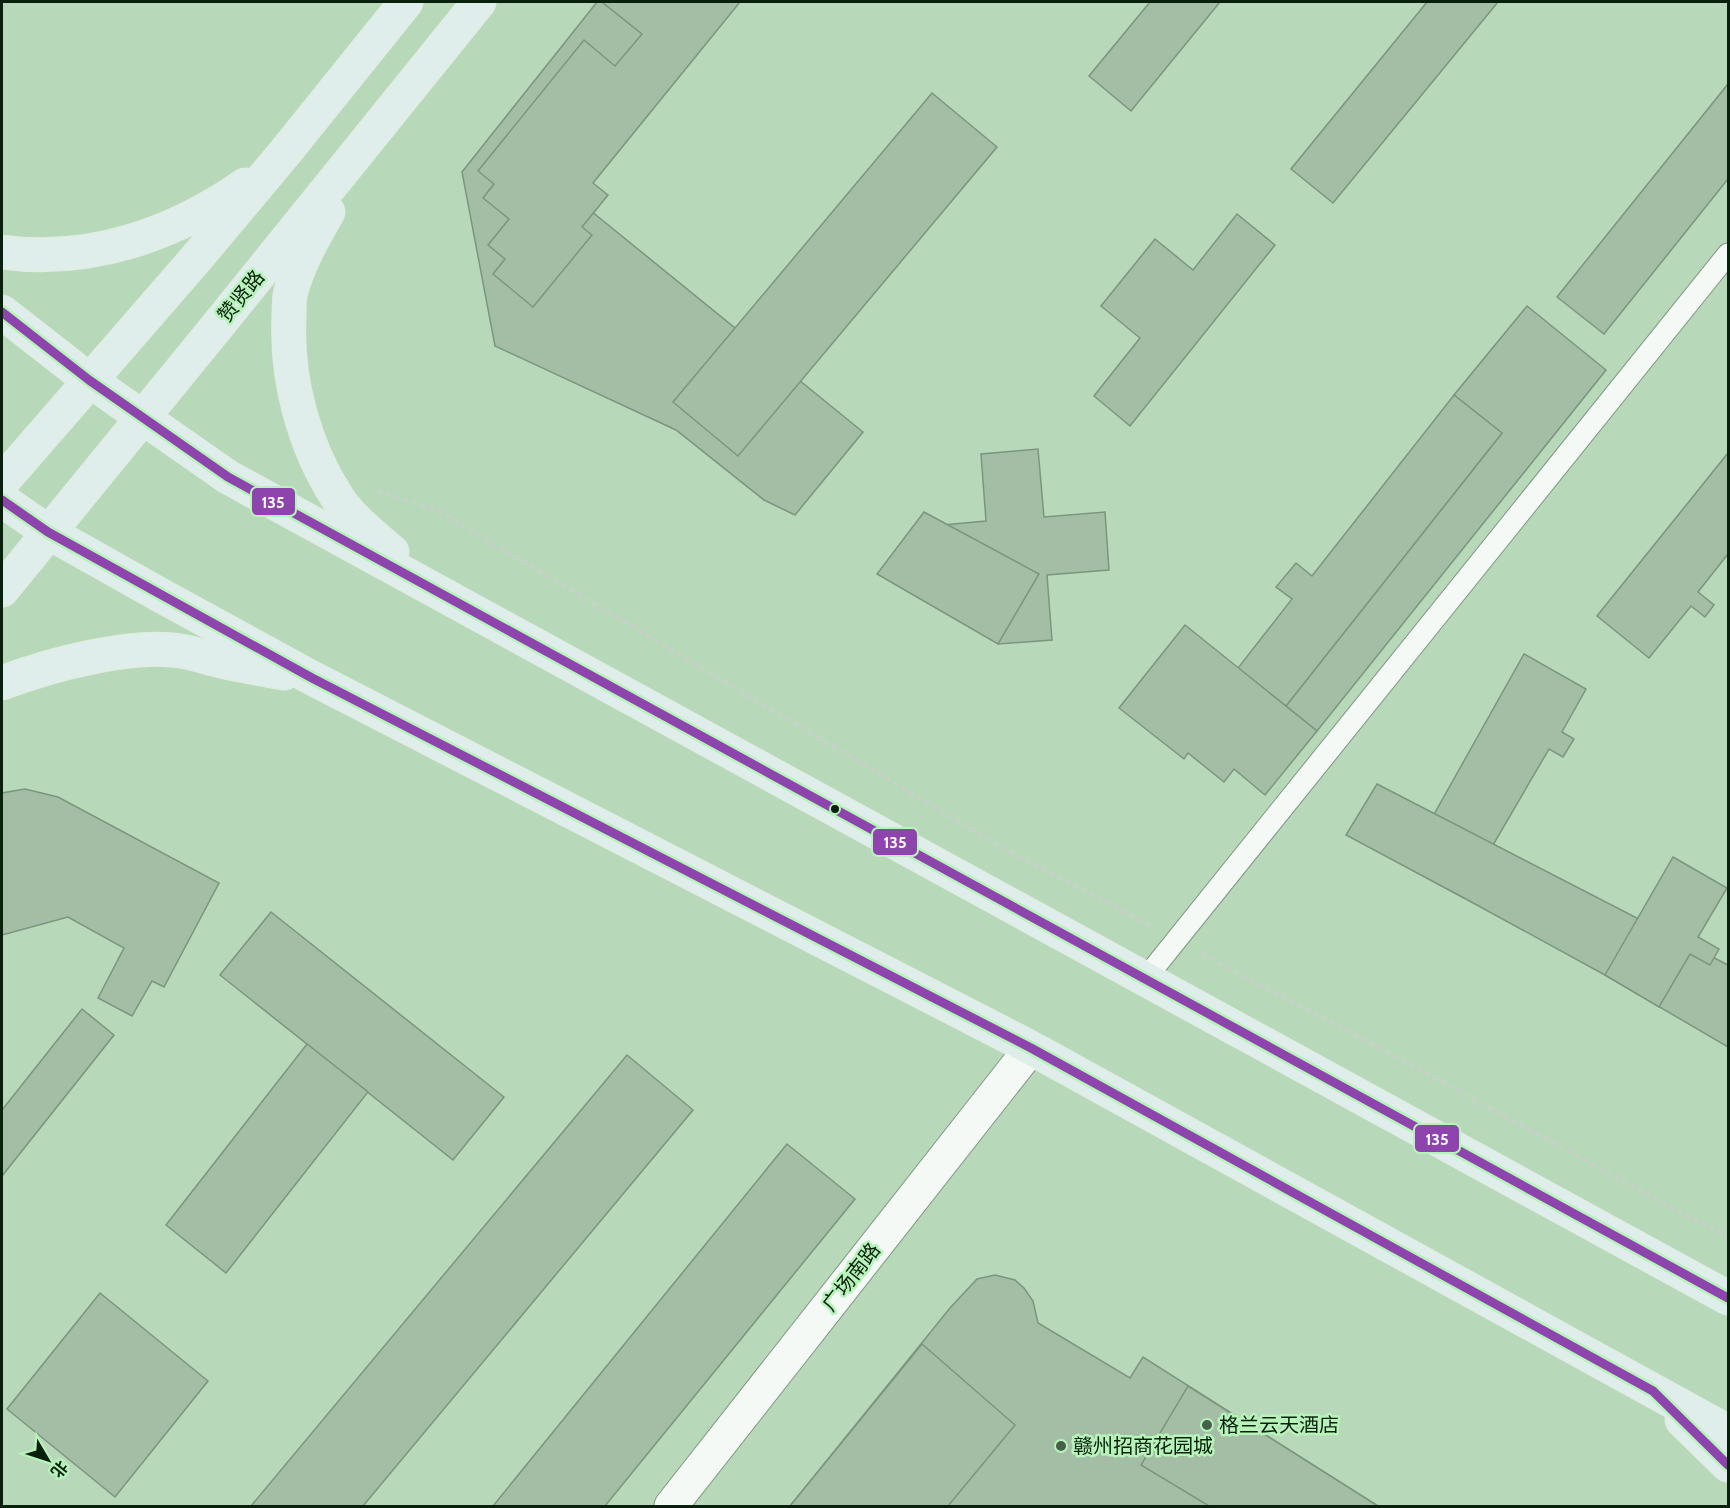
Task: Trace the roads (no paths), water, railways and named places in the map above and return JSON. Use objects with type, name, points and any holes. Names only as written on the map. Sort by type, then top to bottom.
[{"type":"main road","points":[[2,482],[194,261],[406,2]]},
{"type":"main road","name":"赞贤路","points":[[2,590],[479,2]]},
{"type":"main road","points":[[361,148],[342,179],[328,212],[308,247],[290,296],[288,332],[291,367],[298,406],[310,442],[323,474],[338,499],[362,526],[436,591]]},
{"type":"main road","points":[[2,252],[57,254],[97,250],[139,239],[180,224],[219,204],[255,178],[287,150]]},
{"type":"main road","points":[[2,312],[89,380],[228,477],[1728,1298]]},
{"type":"main road","points":[[2,500],[48,532],[160,596],[312,678],[1032,1048],[1728,1432]]},
{"type":"main road","points":[[2,682],[84,659],[136,650],[180,651],[253,668],[312,678]]},
{"type":"main road","points":[[1653,1391],[1728,1465]]},
{"type":"street","name":"广场南路","points":[[671,1506],[1032,1048]]},
{"type":"lane","points":[[1145,979],[1728,254]]},
{"type":"place","name":"格兰云天酒店","points":[[1207,1425]]},
{"type":"place","name":"赣州招商花园城","points":[[1061,1446]]}]
